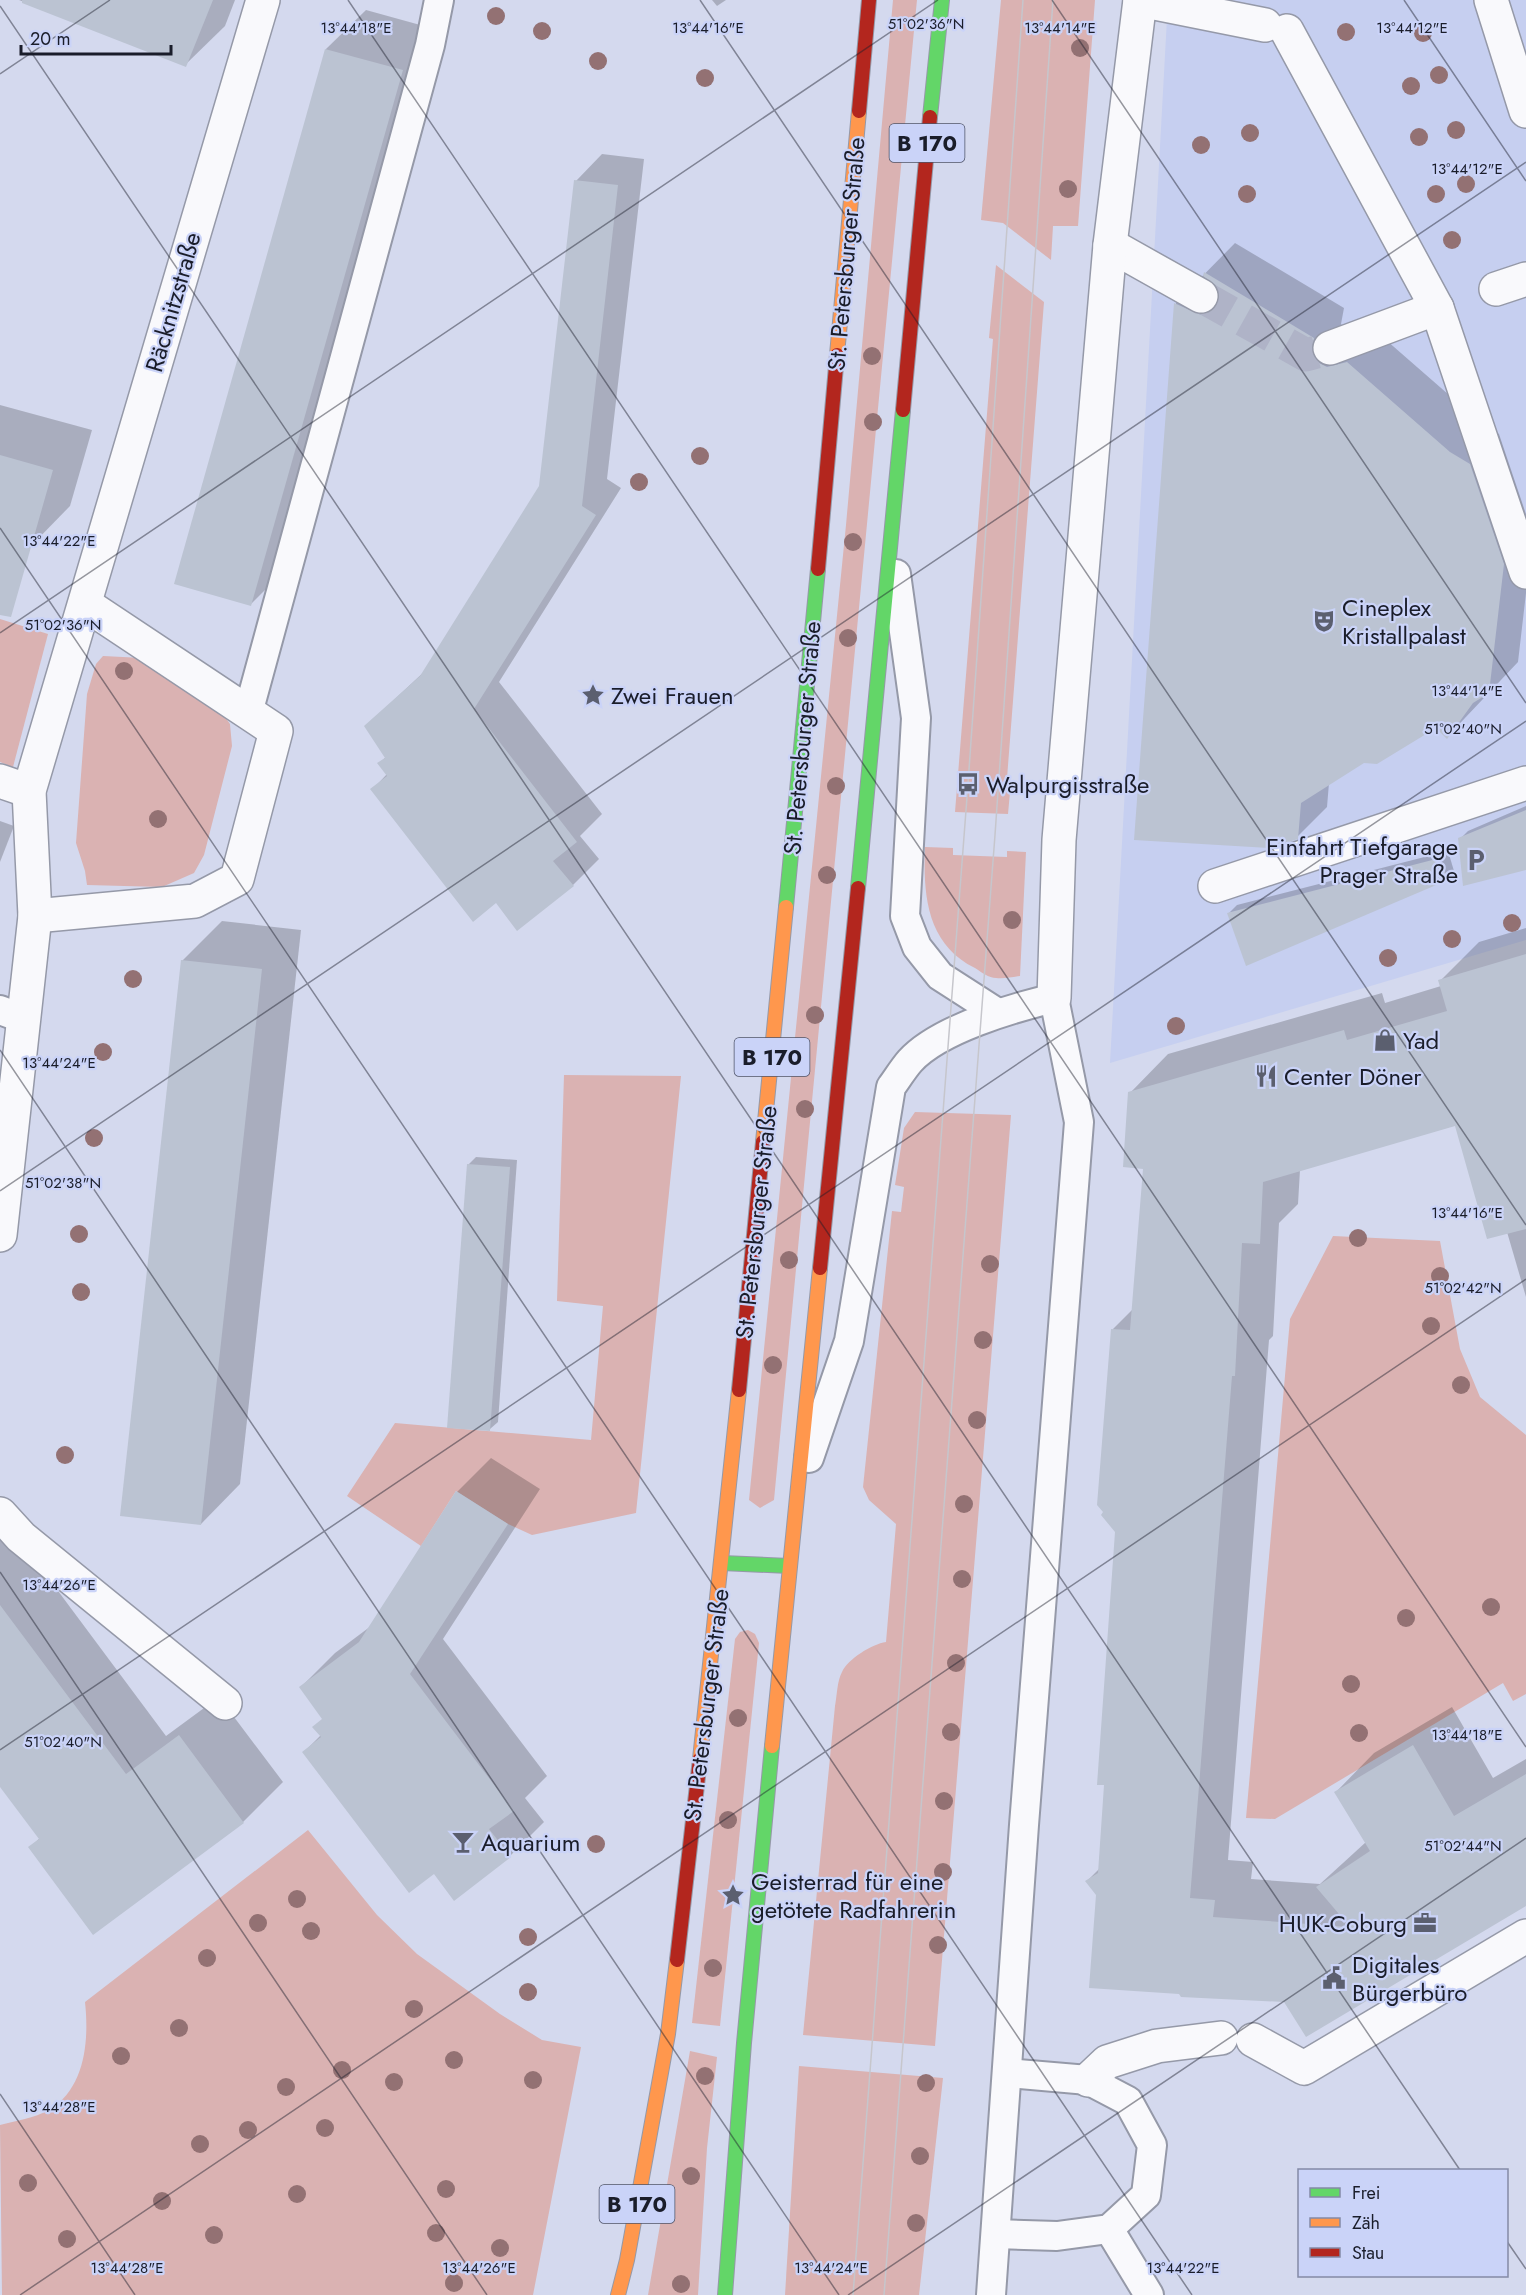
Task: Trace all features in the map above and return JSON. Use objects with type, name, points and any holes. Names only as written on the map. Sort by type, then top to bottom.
[{"type":"main road","name":"St. Petersburger Straße","points":[[618,2295],[627,2260],[668,2034],[722,1563],[795,821],[869,0]]},
{"type":"main road","name":"B 170","points":[[725,2295],[744,2043],[789,1566],[892,544],[913,286],[942,0]]},
{"type":"main road","points":[[722,1563],[789,1566]]},
{"type":"street","name":"Räcknitzstraße","points":[[0,1236],[12,1014],[35,916],[15,786],[85,604],[262,0]]},
{"type":"street","points":[[1054,998],[1060,828],[1110,244],[1140,0],[1276,28],[1437,308],[1526,572]]},
{"type":"street","points":[[1491,0],[1526,111]]},
{"type":"street","points":[[1110,244],[1201,296]]},
{"type":"street","points":[[1330,348],[1437,308]]},
{"type":"street","points":[[35,916],[195,901],[237,879],[276,731],[85,604]]},
{"type":"street","points":[[1215,886],[1526,783]]},
{"type":"street","points":[[0,1514],[21,1537],[225,1703]]},
{"type":"street","points":[[1253,2040],[1304,2068],[1526,1936]]},
{"type":"street","points":[[1088,2080],[1107,2062],[1157,2046],[1221,2038]]},
{"type":"lane","points":[[248,713],[430,45],[439,0]]},
{"type":"lane","points":[[892,544],[916,718],[905,916],[916,947],[940,976],[996,1012]]},
{"type":"lane","points":[[798,1492],[849,1341],[891,1088],[911,1060],[940,1040],[996,1012],[1054,998],[1079,1122],[1024,1825],[991,2295]]},
{"type":"lane","points":[[996,2234],[1057,2236],[1109,2229],[1146,2195],[1152,2145],[1128,2101],[1088,2080],[1008,2073]]},
{"type":"lane","points":[[1109,2229],[1149,2295]]},
{"type":"shaded area","points":[[893,0],[917,0],[774,1500],[760,1508],[749,1500],[846,525]]},
{"type":"shaded area","points":[[1001,0],[1095,0],[1078,226],[1053,226],[1051,260],[1003,223],[981,220]]},
{"type":"shaded area","points":[[1168,0],[1526,0],[1526,940],[1110,1063]]},
{"type":"shaded area","points":[[996,265],[1044,302],[1006,791],[1010,792],[1008,814],[955,812],[993,339],[989,338]]},
{"type":"shaded area","points":[[0,619],[48,634],[13,767],[0,762]]},
{"type":"shaded area","points":[[103,656],[142,658],[219,709],[230,724],[232,746],[204,855],[194,873],[162,887],[87,885],[76,843],[87,694],[96,664]]},
{"type":"shaded area","points":[[925,847],[953,848],[953,855],[1007,857],[1007,851],[1026,852],[1020,976],[993,978],[988,976],[959,958],[947,946],[931,917],[927,900]]},
{"type":"shaded area","points":[[564,1075],[681,1076],[636,1513],[532,1535],[508,1524],[456,1491],[421,1546],[347,1496],[395,1423],[591,1440],[603,1306],[557,1301]]},
{"type":"shaded area","points":[[915,1112],[1011,1115],[935,2046],[803,2035],[838,1684],[845,1667],[855,1657],[886,1642],[896,1524],[869,1500],[863,1487],[892,1211],[901,1212],[904,1187],[895,1185],[904,1128]]},
{"type":"shaded area","points":[[1333,1236],[1440,1241],[1460,1349],[1480,1397],[1526,1435],[1526,1694],[1513,1701],[1503,1683],[1275,1819],[1246,1818],[1290,1319]]},
{"type":"shaded area","points":[[748,1630],[755,1634],[759,1643],[720,2026],[692,2023],[735,1639],[740,1632]]},
{"type":"shaded area","points":[[308,1830],[377,1915],[417,1954],[500,2014],[542,2040],[581,2047],[533,2295],[2,2295],[0,2125],[49,2110],[71,2089],[78,2076],[85,2047],[85,2002]]},
{"type":"shaded area","points":[[690,2051],[717,2057],[707,2148],[698,2295],[648,2295]]},
{"type":"shaded area","points":[[799,2066],[943,2078],[919,2295],[785,2295]]},
{"type":"building","points":[[22,0],[213,0],[186,67],[22,3]]},
{"type":"building","points":[[325,49],[403,70],[251,606],[174,584]]},
{"type":"building","points":[[574,180],[618,185],[582,506],[596,515],[474,709],[577,842],[553,861],[574,886],[517,931],[496,903],[473,922],[370,789],[387,776],[377,763],[385,758],[364,726],[420,676],[539,486]]},
{"type":"building","name":"Cineplex Kristallpalast","points":[[1204,272],[1314,338],[1312,354],[1319,363],[1327,367],[1347,362],[1450,452],[1470,464],[1504,564],[1489,693],[1473,703],[1447,739],[1436,728],[1377,764],[1364,763],[1301,803],[1298,839],[1269,848],[1134,840],[1174,303],[1201,315],[1217,306],[1220,296],[1217,287],[1203,276]]},
{"type":"building","points":[[0,455],[53,470],[11,617],[0,615]]},
{"type":"building","points":[[1526,810],[1526,870],[1463,886],[1458,838]]},
{"type":"building","points":[[1440,858],[1448,880],[1246,966],[1227,913]]},
{"type":"building","points":[[1526,954],[1526,1229],[1487,1239],[1455,1126],[1263,1182],[1260,1244],[1242,1243],[1235,1376],[1232,1376],[1190,1898],[1215,1900],[1213,1917],[1350,1927],[1316,1887],[1370,1851],[1334,1792],[1413,1745],[1454,1816],[1526,1774],[1526,1906],[1306,2037],[1284,2002],[1181,1997],[1179,1994],[1089,1988],[1096,1895],[1085,1881],[1098,1873],[1104,1785],[1097,1785],[1115,1532],[1101,1515],[1103,1512],[1097,1505],[1111,1329],[1130,1330],[1143,1169],[1123,1167],[1128,1092],[1344,1030],[1347,1040],[1447,1011],[1438,980]]},
{"type":"building","points":[[181,960],[262,969],[201,1525],[120,1516]]},
{"type":"building","points":[[467,1164],[510,1167],[490,1431],[447,1428]]},
{"type":"building","points":[[456,1491],[508,1524],[410,1674],[514,1811],[489,1829],[511,1857],[454,1901],[434,1874],[409,1893],[302,1752],[321,1737],[312,1727],[322,1719],[299,1687],[359,1642]]},
{"type":"building","points":[[0,1605],[126,1774],[179,1735],[244,1823],[93,1935],[28,1847],[39,1839],[0,1787]]},
{"type":"tunnel","points":[[1201,296],[1306,355],[1330,348]]},
{"type":"tram line","points":[[853,2295],[968,784],[1023,0]]},
{"type":"tram line","points":[[884,2295],[995,835],[1053,0]]},
{"type":"traffic: fast","points":[[930,117],[942,0]]},
{"type":"traffic: fast","points":[[858,888],[903,410]]},
{"type":"traffic: fast","points":[[786,907],[818,569]]},
{"type":"traffic: fast","points":[[722,1563],[789,1566]]},
{"type":"traffic: fast","points":[[725,2295],[744,2043],[772,1746]]},
{"type":"traffic: slow","points":[[837,355],[859,111]]},
{"type":"traffic: slow","points":[[763,1142],[786,907]]},
{"type":"traffic: slow","points":[[772,1746],[820,1268]]},
{"type":"traffic: slow","points":[[700,1759],[739,1390]]},
{"type":"traffic: slow","points":[[618,2295],[627,2260],[668,2034],[677,1960]]},
{"type":"traffic: jam","points":[[859,111],[869,0]]},
{"type":"traffic: jam","points":[[903,410],[930,117]]},
{"type":"traffic: jam","points":[[818,569],[837,355]]},
{"type":"traffic: jam","points":[[820,1268],[858,888]]},
{"type":"traffic: jam","points":[[739,1390],[763,1142]]},
{"type":"traffic: jam","points":[[677,1960],[700,1759]]},
{"type":"place","name":"Cineplex Kristallpalast","points":[[1324,621]]},
{"type":"place","name":"Zwei Frauen","points":[[593,695]]},
{"type":"place","name":"Walpurgisstraße","points":[[968,784]]},
{"type":"place","name":"Einfahrt Tiefgarage Prager Straße","points":[[1476,860]]},
{"type":"place","name":"Yad","points":[[1385,1040]]},
{"type":"place","name":"Center Döner","points":[[1266,1076]]},
{"type":"place","name":"Aquarium","points":[[463,1842]]},
{"type":"place","name":"Geisterrad für eine getötete Radfahrerin","points":[[733,1895]]},
{"type":"place","name":"HUK-Coburg","points":[[1425,1923]]},
{"type":"place","name":"Digitales Bürgerbüro","points":[[1334,1978]]}]
